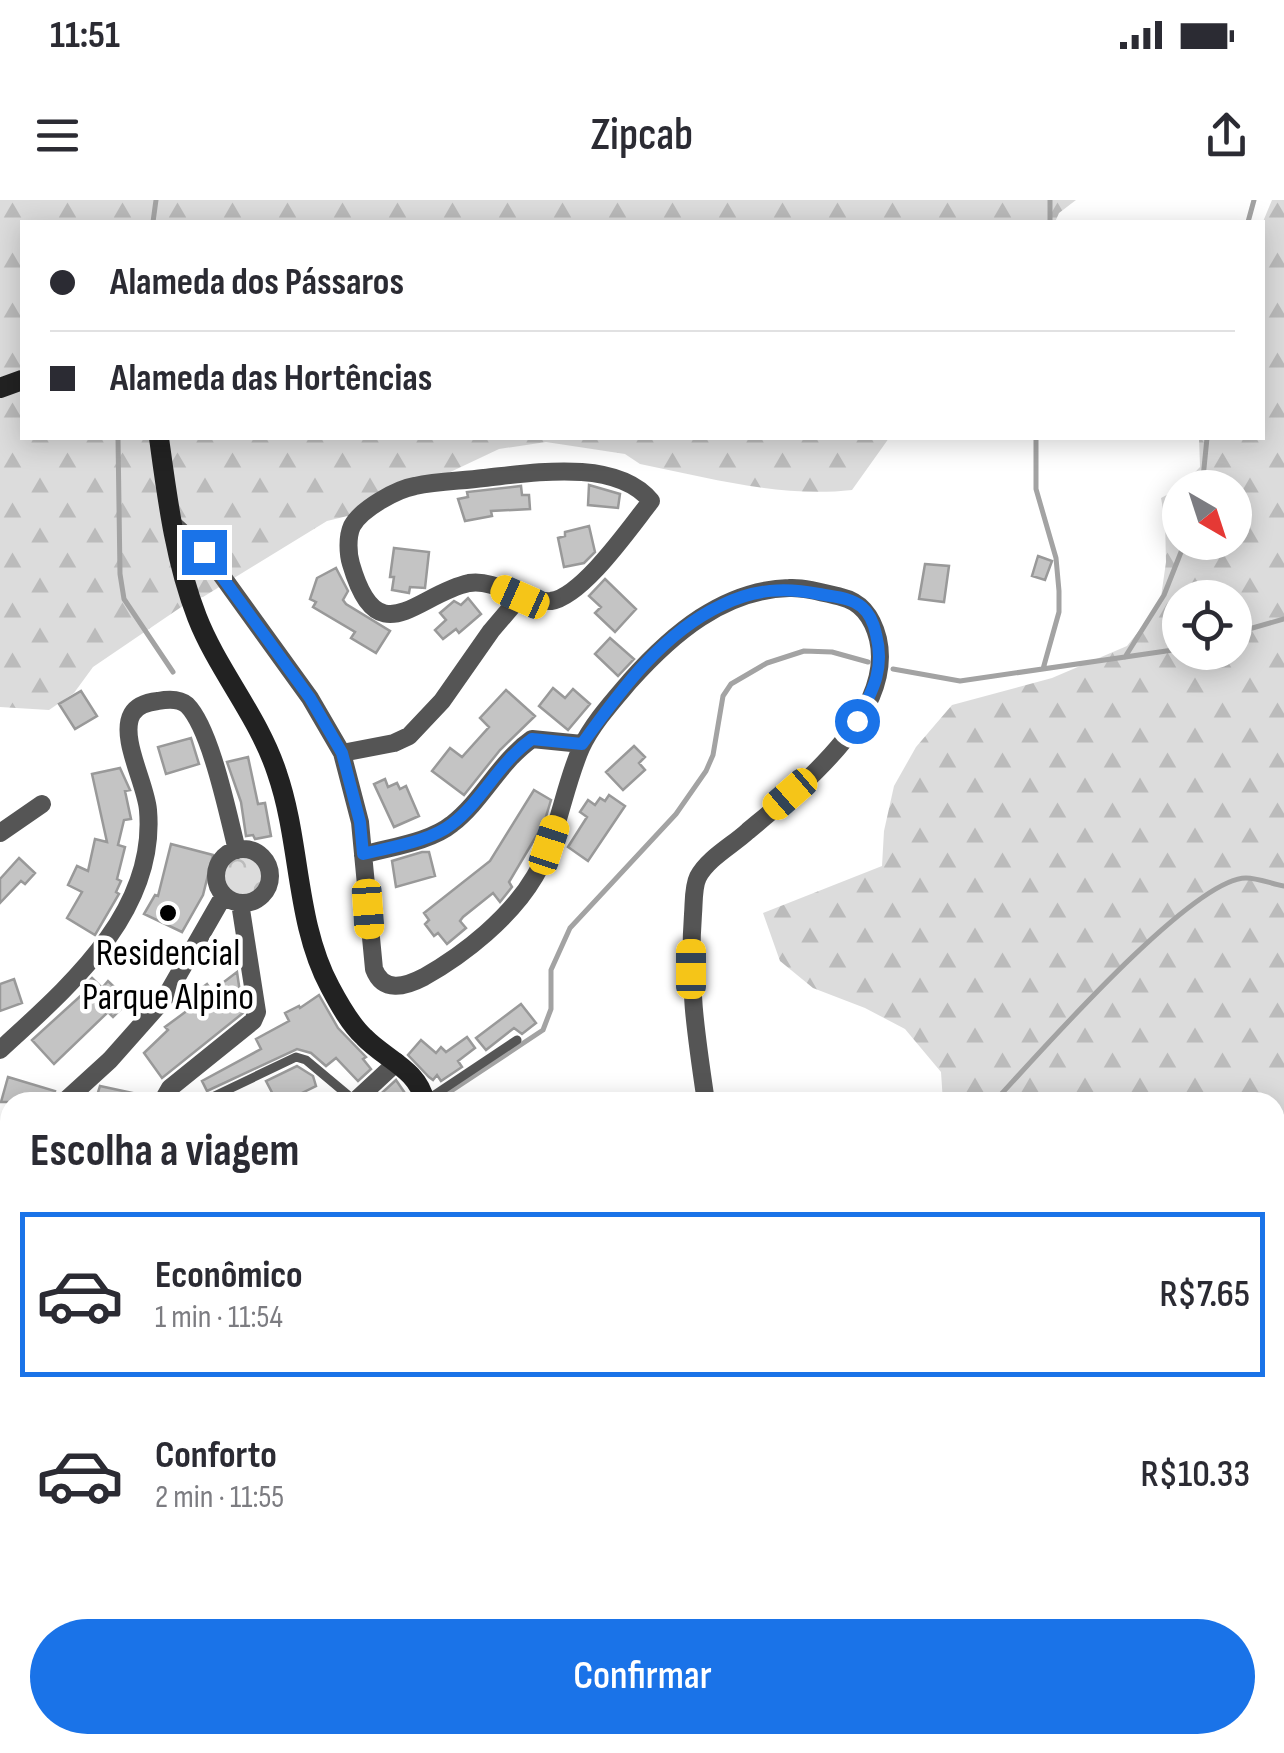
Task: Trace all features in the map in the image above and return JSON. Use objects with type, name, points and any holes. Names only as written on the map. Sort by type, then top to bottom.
[{"type":"main road","points":[[159,440],[174,526],[198,618],[277,771],[309,928],[328,985],[364,1037],[397,1062],[417,1082],[421,1092]]},
{"type":"street","points":[[556,470],[584,471],[645,493],[651,501],[592,574],[552,601],[520,597],[488,583],[469,584],[390,616],[368,600],[356,579],[350,559],[352,526],[368,510],[411,486],[556,470]]},
{"type":"street","points":[[174,526],[217,569],[310,698],[342,753],[360,822],[374,969],[384,984],[407,985],[443,965],[513,906],[536,876],[582,744],[613,700],[683,628],[723,604],[768,590],[794,587],[845,598],[864,608],[874,622],[880,669],[857,721],[812,775],[711,862],[696,882],[690,1000],[704,1092]]},
{"type":"street","points":[[342,753],[410,736],[442,701],[520,597]]},
{"type":"street","points":[[0,1050],[85,969],[127,904],[146,846],[148,812],[128,739],[129,718],[136,708],[173,699],[184,702],[191,710],[213,762],[237,850]]},
{"type":"street","points":[[363,854],[451,825],[512,752],[532,739],[582,744]]},
{"type":"street","points":[[0,833],[42,804]]},
{"type":"street","points":[[168,1092],[253,1021],[258,1012],[232,899],[216,881],[223,858],[237,850],[253,850],[270,868],[269,885],[258,899],[232,899]]},
{"type":"street","points":[[269,885],[300,881]]},
{"type":"street","points":[[75,1092],[120,1050],[165,998],[232,899]]},
{"type":"street","points":[[365,1092],[397,1062]]},
{"type":"lane","points":[[440,1092],[517,1040]]},
{"type":"lane","points":[[223,1092],[296,1057],[306,1060],[343,1092]]},
{"type":"green space","points":[[0,200],[1076,200],[1056,220],[20,220],[20,440],[888,440],[852,490],[825,492],[745,485],[640,464],[625,454],[546,442],[499,449],[368,511],[327,521],[203,597],[193,599],[93,667],[74,693],[49,710],[0,707]]},
{"type":"green space","points":[[1272,200],[1284,200],[1284,1092],[942,1092],[941,1072],[905,1029],[813,988],[780,961],[763,913],[882,866],[884,831],[894,786],[916,747],[952,705],[1052,678],[1127,646],[1160,604],[1162,590],[1162,670],[1252,670],[1252,580],[1163,580],[1166,562],[1252,560],[1252,470],[1197,470],[1199,440],[1265,440],[1264,220]]},
{"type":"green space","points":[[243,854],[259,860],[265,876],[259,892],[243,898],[227,892],[221,876],[227,860]]},
{"type":"building","points":[[589,485],[620,494],[618,508],[588,505]]},
{"type":"building","points":[[521,486],[522,495],[529,495],[530,509],[491,511],[492,516],[465,521],[458,499],[468,497],[467,492]]},
{"type":"building","points":[[589,526],[595,552],[584,563],[564,567],[558,538],[565,536],[565,532]]},
{"type":"building","points":[[394,548],[429,552],[425,588],[410,587],[409,593],[392,590]]},
{"type":"building","points":[[1038,556],[1052,561],[1045,580],[1032,576]]},
{"type":"building","points":[[925,564],[949,566],[944,602],[919,599]]},
{"type":"building","points":[[336,568],[348,591],[343,600],[346,604],[390,631],[376,653],[351,638],[355,632],[313,607],[316,602],[310,599],[317,578]]},
{"type":"building","points":[[605,579],[636,609],[615,632],[595,613],[601,607],[589,596]]},
{"type":"building","points":[[468,598],[481,614],[459,633],[456,629],[443,639],[435,630],[446,620],[440,613],[454,601],[461,605]]},
{"type":"building","points":[[610,638],[634,659],[618,676],[595,654]]},
{"type":"building","points":[[553,688],[565,698],[573,689],[590,704],[568,730],[539,706]]},
{"type":"building","points":[[506,690],[535,716],[500,750],[464,795],[432,771],[450,748],[462,757],[489,727],[480,718]]},
{"type":"building","points":[[81,691],[97,716],[75,729],[59,704]]},
{"type":"building","points":[[191,738],[199,764],[166,774],[158,747]]},
{"type":"building","points":[[634,746],[645,757],[639,763],[645,770],[623,790],[606,772]]},
{"type":"building","points":[[248,757],[258,804],[265,803],[271,836],[255,839],[253,835],[246,836],[241,802],[227,762]]},
{"type":"building","points":[[120,768],[130,790],[125,791],[131,819],[124,820],[118,845],[125,847],[117,879],[121,881],[116,892],[119,894],[95,935],[67,918],[82,892],[68,885],[77,866],[88,871],[95,839],[107,842],[92,774]]},
{"type":"building","points":[[385,779],[388,787],[397,783],[400,789],[406,786],[419,816],[394,827],[374,784]]},
{"type":"building","points":[[534,790],[551,800],[544,823],[509,882],[512,887],[500,902],[493,893],[463,917],[460,921],[466,928],[447,944],[438,933],[434,936],[425,924],[429,920],[424,913],[490,861]]},
{"type":"building","points":[[609,795],[625,806],[588,861],[568,847],[587,817],[580,812],[588,800],[595,805]]},
{"type":"building","points":[[171,844],[213,855],[203,895],[182,932],[144,914],[158,896]]},
{"type":"building","points":[[429,852],[435,876],[396,887],[392,861]]},
{"type":"building","points":[[19,858],[35,873],[25,884],[21,881],[0,903],[0,879]]},
{"type":"building","points":[[237,972],[243,1013],[162,1078],[144,1053],[168,1030],[165,1027],[188,1010],[183,1002],[207,984],[212,991]]},
{"type":"building","points":[[92,978],[102,988],[108,981],[129,1001],[113,1017],[108,1012],[54,1064],[32,1040],[86,991],[83,987]]},
{"type":"building","points":[[14,979],[22,1003],[0,1011],[0,984]]},
{"type":"building","points":[[319,995],[338,1028],[366,1057],[363,1059],[371,1069],[358,1081],[336,1058],[326,1066],[311,1053],[297,1049],[207,1091],[202,1081],[261,1049],[256,1039],[289,1021],[285,1013]]},
{"type":"building","points":[[521,1004],[536,1023],[522,1034],[514,1028],[486,1050],[476,1038]]},
{"type":"building","points":[[467,1037],[475,1048],[458,1061],[462,1067],[441,1081],[437,1075],[433,1080],[429,1077],[408,1055],[421,1040],[436,1053],[441,1047],[446,1052]]},
{"type":"building","points":[[297,1066],[313,1076],[316,1086],[304,1092],[272,1092],[266,1081]]},
{"type":"building","points":[[8,1077],[55,1091],[55,1092],[4,1092]]},
{"type":"building","points":[[396,1080],[404,1092],[383,1092]]},
{"type":"building","points":[[100,1086],[128,1092],[98,1092]]},
{"type":"waterway","points":[[153,220],[156,200]]},
{"type":"waterway","points":[[1050,200],[1050,220]]},
{"type":"waterway","points":[[1249,220],[1254,200]]},
{"type":"waterway","points":[[118,440],[120,574],[124,599],[173,672]]},
{"type":"waterway","points":[[1036,440],[1036,489],[1056,558],[1059,591],[1059,612],[1043,669]]},
{"type":"waterway","points":[[1204,470],[1207,440]]},
{"type":"waterway","points":[[1125,657],[1164,595],[1178,560]]},
{"type":"waterway","points":[[1252,628],[1284,619]]},
{"type":"waterway","points":[[450,1092],[543,1030],[551,1009],[551,970],[570,928],[676,814],[706,771],[713,755],[723,696],[731,684],[767,663],[804,651],[832,652],[868,662]]},
{"type":"waterway","points":[[893,669],[960,681],[1162,652]]},
{"type":"waterway","points":[[1003,1092],[1115,974],[1190,907],[1221,886],[1246,878],[1284,886]]},
{"type":"place","name":"Residencial Parque Alpino","points":[[168,913]]},
{"type":"route","points":[[204,552],[310,698],[342,753],[360,822],[363,854],[451,825],[512,752],[532,739],[582,744],[613,700],[683,628],[723,604],[768,590],[794,587],[845,598],[864,608],[874,622],[880,669],[857,721]]}]
